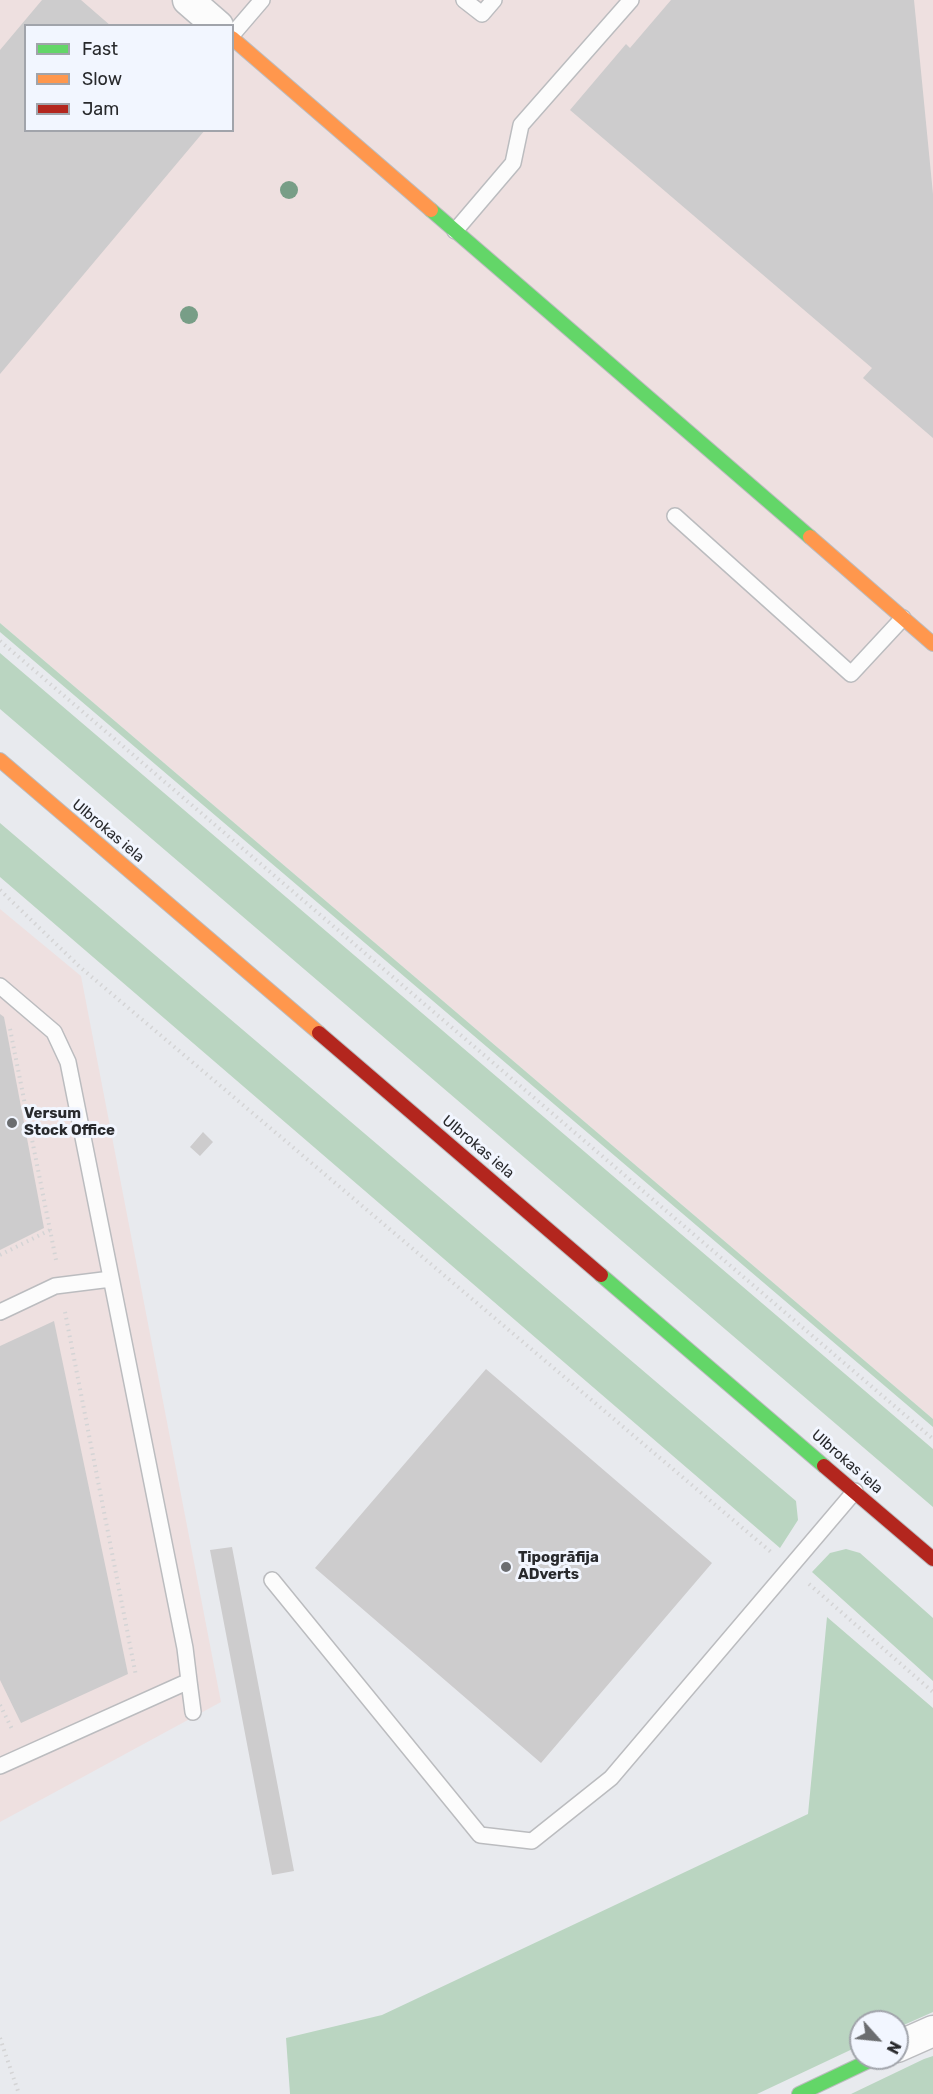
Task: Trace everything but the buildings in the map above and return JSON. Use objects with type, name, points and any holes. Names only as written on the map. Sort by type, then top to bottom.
[{"type":"main road","points":[[234,38],[933,644]]},
{"type":"main road","name":"Ulbrokas iela","points":[[0,760],[933,1559]]},
{"type":"main road","points":[[799,2094],[850,2070]]},
{"type":"street","points":[[188,0],[216,24]]},
{"type":"street","points":[[909,2042],[933,2031]]},
{"type":"lane","points":[[234,34],[262,0]]},
{"type":"lane","points":[[464,0],[482,14],[494,0]]},
{"type":"lane","points":[[455,231],[513,163],[521,125],[632,0]]},
{"type":"lane","points":[[675,516],[851,674],[903,618]]},
{"type":"lane","points":[[0,986],[54,1032],[68,1062],[193,1712]]},
{"type":"lane","points":[[0,1312],[60,1285],[111,1279]]},
{"type":"lane","points":[[272,1580],[480,1835],[532,1841],[611,1778],[855,1491]]},
{"type":"lane","points":[[0,1766],[189,1682]]},
{"type":"path","points":[[0,641],[933,1439]]},
{"type":"path","points":[[0,890],[80,967],[790,1568],[933,1692]]},
{"type":"path","points":[[9,1025],[136,1676],[126,1681]]},
{"type":"path","points":[[0,1255],[50,1230]]},
{"type":"path","points":[[0,1705],[15,1734]]},
{"type":"path","points":[[7,1737],[25,1729]]},
{"type":"path","points":[[0,2038],[19,2094]]},
{"type":"shaded area","points":[[0,0],[933,0],[933,1419],[0,623]]},
{"type":"shaded area","points":[[0,909],[81,976],[221,1702],[0,1822]]},
{"type":"green space","points":[[0,623],[933,1419],[933,1427],[0,632]]},
{"type":"green space","points":[[0,653],[933,1449],[933,1507],[0,709]]},
{"type":"green space","points":[[0,823],[796,1501],[798,1520],[780,1548],[0,877]]},
{"type":"green space","points":[[846,1549],[860,1553],[933,1618],[933,1681],[812,1572],[830,1553]]},
{"type":"green space","points":[[827,1617],[933,1708],[933,2012],[909,2023],[909,2010],[849,2010],[849,2051],[757,2094],[290,2094],[286,2038],[382,2015],[808,1814]]},
{"type":"green space","points":[[933,2056],[933,2094],[851,2094],[901,2070],[909,2070],[909,2066]]},
{"type":"traffic: fast","points":[[431,210],[810,537]]},
{"type":"traffic: fast","points":[[601,1275],[824,1466]]},
{"type":"traffic: fast","points":[[799,2094],[850,2070]]},
{"type":"traffic: slow","points":[[234,40],[431,210]]},
{"type":"traffic: slow","points":[[810,537],[933,644]]},
{"type":"traffic: slow","points":[[0,760],[319,1033]]},
{"type":"traffic: jam","points":[[319,1033],[601,1275]]},
{"type":"traffic: jam","points":[[824,1466],[933,1559]]},
{"type":"place","name":"Versum Stock Office","points":[[12,1123]]},
{"type":"place","name":"Tipogrāfija ADverts","points":[[506,1567]]}]
